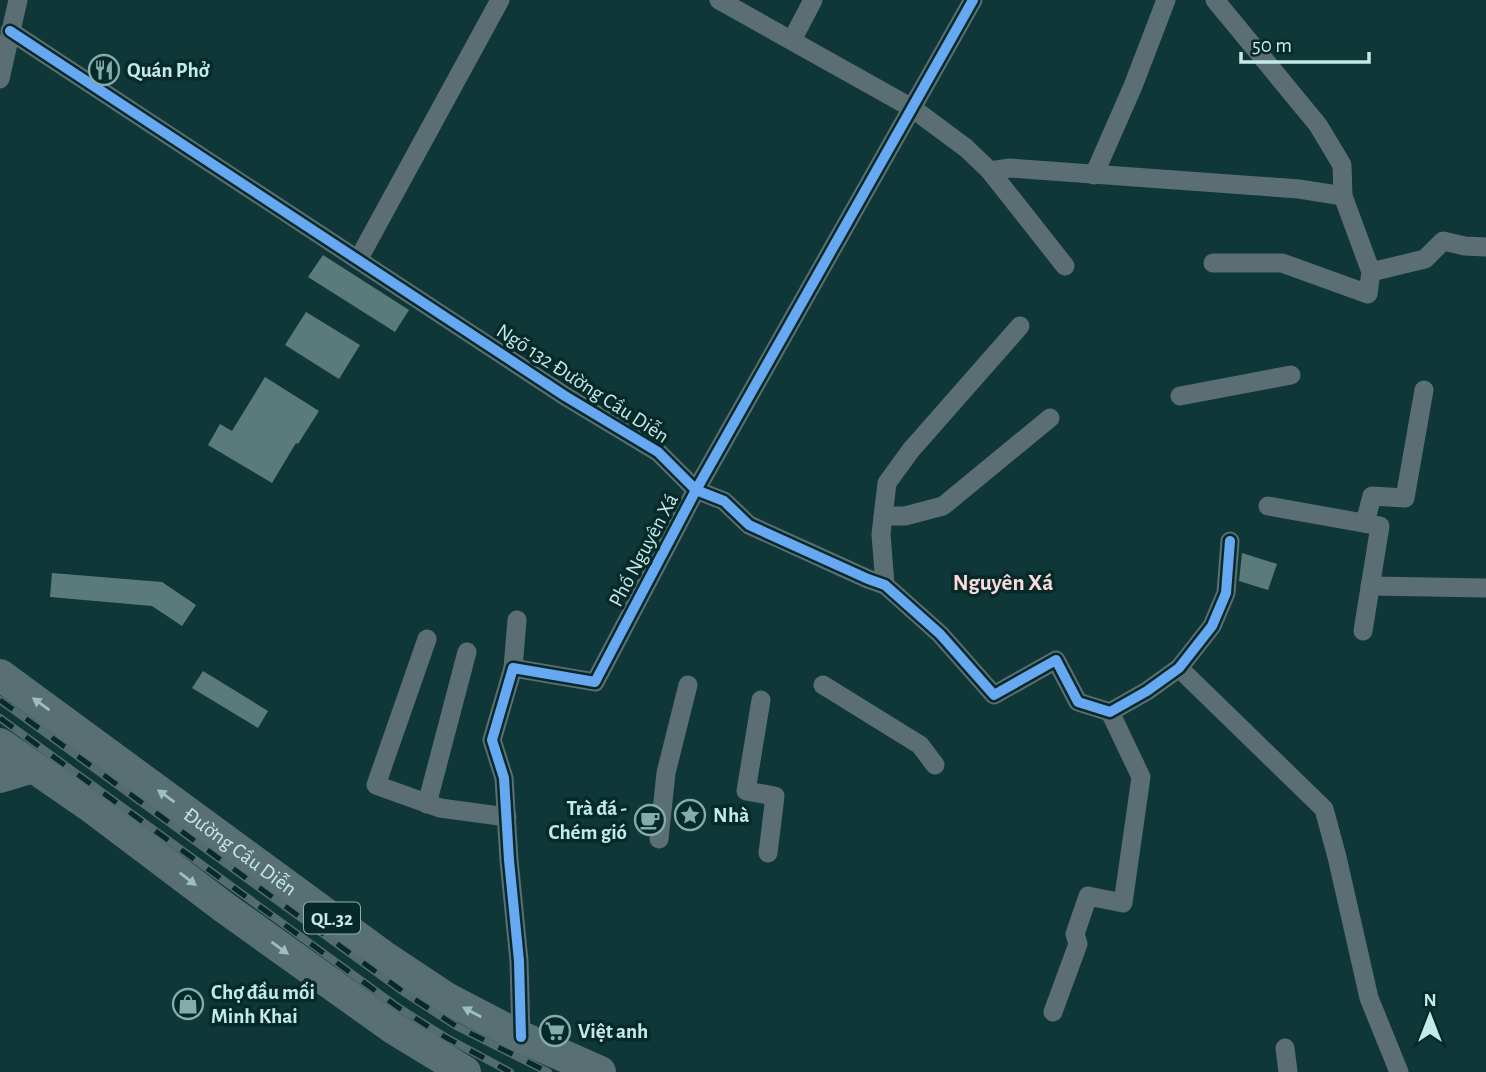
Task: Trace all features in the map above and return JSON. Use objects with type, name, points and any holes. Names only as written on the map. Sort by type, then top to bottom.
[{"type":"highway","name":"Đường Cầu Diễn","points":[[0,675],[383,956],[448,999],[521,1037],[600,1072]]},
{"type":"highway","name":"QL.32","points":[[0,744],[393,1028],[465,1072]]},
{"type":"highway","points":[[0,778],[33,767]]},
{"type":"street","points":[[0,79],[18,0]]},
{"type":"street","points":[[358,260],[500,0]]},
{"type":"street","points":[[719,0],[912,108],[966,148],[990,171],[1065,266]]},
{"type":"street","points":[[792,40],[813,0]]},
{"type":"street","name":"Phố Nguyên Xá","points":[[513,668],[595,682],[696,490],[973,0]]},
{"type":"street","points":[[1094,175],[1133,86],[1166,0]]},
{"type":"street","points":[[1213,263],[1282,263],[1368,294],[1371,272],[1343,196],[1342,164],[1318,125],[1215,0]]},
{"type":"street","name":"Ngõ 132 Đường Cầu Diễn","points":[[10,31],[565,396],[658,452],[696,490],[724,501],[749,525],[885,585],[940,634],[994,695],[1056,660],[1077,702],[1110,712]]},
{"type":"street","points":[[990,171],[1010,168],[1299,189],[1343,196]]},
{"type":"street","points":[[1371,272],[1425,259],[1443,241],[1486,247]]},
{"type":"street","points":[[885,585],[881,534],[887,484],[911,450],[1020,326]]},
{"type":"street","points":[[1180,396],[1292,375]]},
{"type":"street","points":[[1363,631],[1370,586],[1372,496],[1405,498],[1424,390]]},
{"type":"street","points":[[883,516],[905,516],[943,506],[1050,418]]},
{"type":"street","points":[[1268,506],[1373,524]]},
{"type":"street","points":[[1053,1012],[1078,944],[1075,934],[1088,896],[1123,903],[1141,777],[1110,712],[1147,691],[1179,668],[1212,626],[1226,593],[1230,541]]},
{"type":"street","points":[[1370,586],[1486,588]]},
{"type":"street","points":[[517,620],[513,668],[492,740],[504,778],[519,961],[521,1037]]},
{"type":"street","points":[[427,639],[376,785],[440,808],[507,817]]},
{"type":"street","points":[[427,804],[467,652]]},
{"type":"street","points":[[1179,668],[1324,809],[1369,998],[1399,1072]]},
{"type":"street","points":[[659,839],[666,773],[688,685]]},
{"type":"street","points":[[823,685],[920,745],[935,765]]},
{"type":"street","points":[[761,700],[746,791],[775,796],[768,853]]},
{"type":"street","points":[[1285,1048],[1288,1072]]},
{"type":"building","points":[[323,255],[409,310],[395,332],[308,277]]},
{"type":"building","points":[[306,312],[360,345],[339,379],[285,345]]},
{"type":"building","points":[[265,377],[319,411],[272,483],[208,445],[220,424],[232,431]]},
{"type":"building","points":[[1242,553],[1277,564],[1268,590],[1239,581]]},
{"type":"building","points":[[52,573],[162,582],[196,605],[182,626],[152,606],[50,597]]},
{"type":"building","points":[[203,671],[268,711],[258,728],[192,688]]},
{"type":"railway","points":[[0,700],[405,993],[456,1026],[548,1072]]},
{"type":"railway","points":[[0,718],[399,1008],[445,1037],[510,1072]]},
{"type":"cycle path","points":[[521,1037],[519,961],[504,778],[492,740],[513,668],[595,682],[696,490],[973,0]]},
{"type":"cycle path","points":[[10,31],[565,396],[658,452],[696,490],[724,501],[749,525],[885,585],[940,634],[994,695],[1056,660],[1078,702],[1110,712],[1147,691],[1179,668],[1212,626],[1226,593],[1230,541]]},
{"type":"place","name":"Quán Phở","points":[[104,70]]},
{"type":"place","name":"Nhà","points":[[690,815]]},
{"type":"place","name":"Trà đá - Chém gió","points":[[650,820]]},
{"type":"place","name":"Chợ đầu mối Minh Khai","points":[[188,1004]]},
{"type":"place","name":"Việt anh","points":[[555,1031]]},
{"type":"district","name":"Nguyên Xá","points":[[1003,582]]}]
